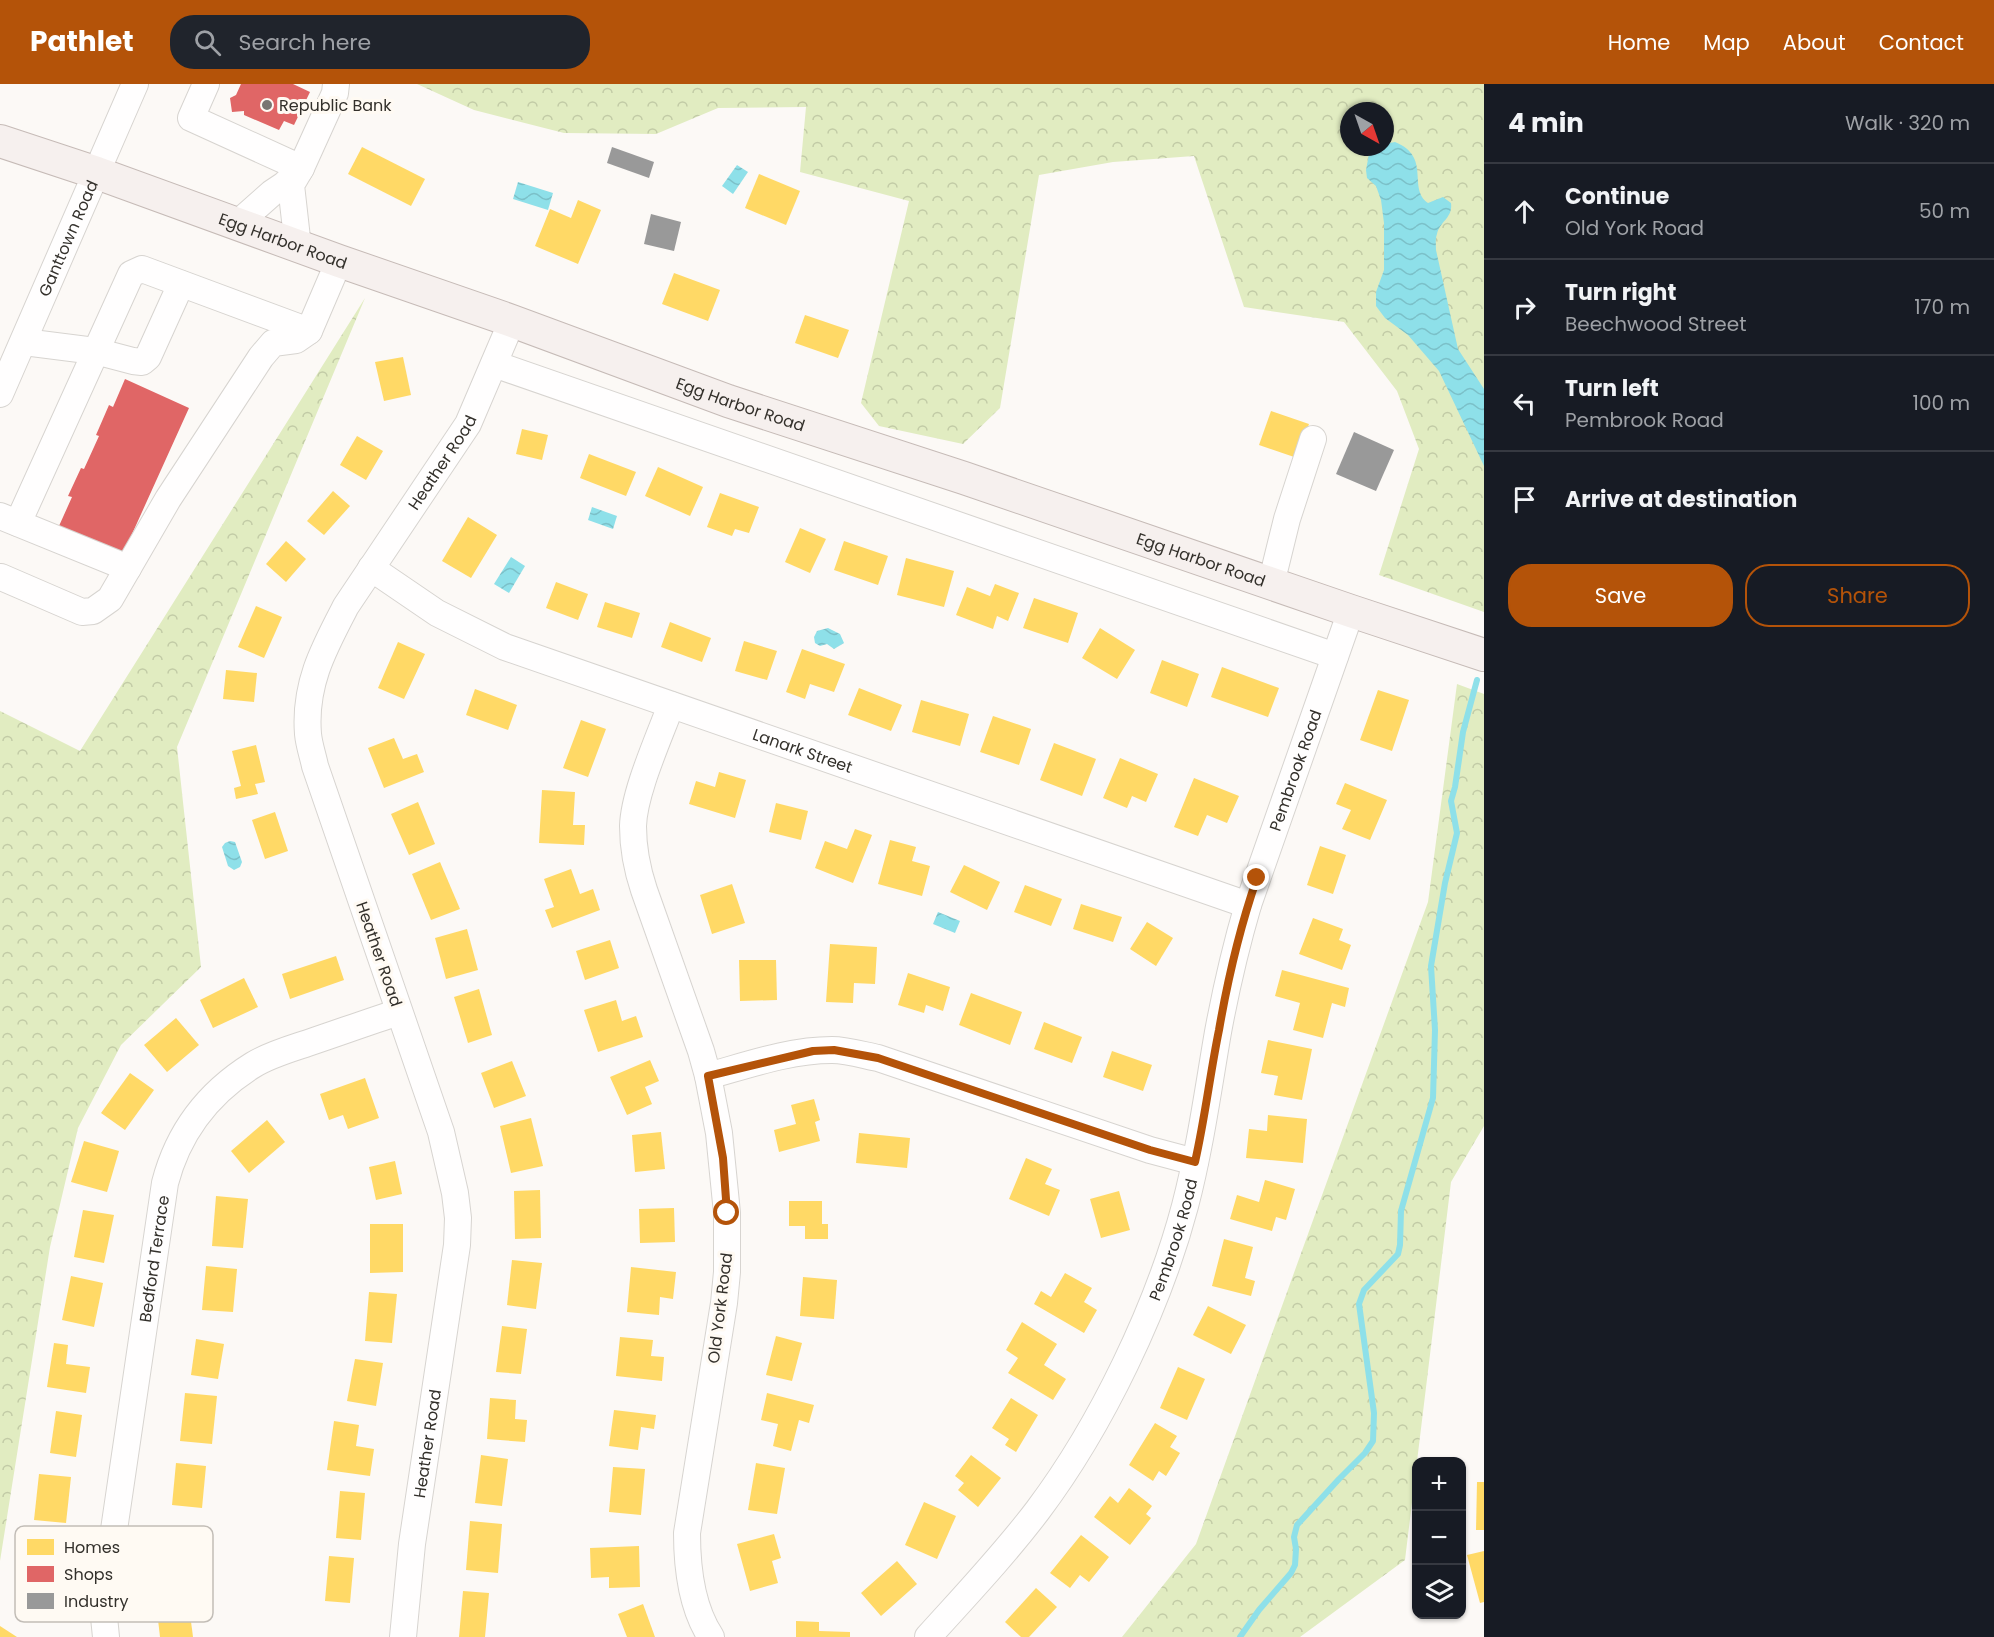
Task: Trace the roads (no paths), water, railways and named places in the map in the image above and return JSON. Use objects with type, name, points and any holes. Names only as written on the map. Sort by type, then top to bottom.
[{"type":"main road","name":"Egg Harbor Road","points":[[0,141],[97,173],[298,247],[512,321],[728,401],[964,478],[1484,655]]},
{"type":"street","name":"Ganttown Road","points":[[0,394],[135,84]]},
{"type":"street","points":[[206,84],[191,118],[301,168]]},
{"type":"street","points":[[298,247],[291,185],[335,93],[336,84]]},
{"type":"street","points":[[237,224],[301,168]]},
{"type":"street","points":[[1,577],[82,612],[93,611],[110,599],[168,499],[261,357],[273,343],[296,340],[309,331],[339,261]]},
{"type":"street","points":[[128,568],[9,520],[95,351],[131,274],[142,269],[309,331]]},
{"type":"street","points":[[24,342],[95,351],[142,362],[148,357],[181,284]]},
{"type":"street","name":"Heather Road","points":[[403,1637],[412,1544],[453,1277],[458,1218],[455,1193],[441,1132],[315,766],[308,736],[307,709],[311,682],[333,630],[346,606],[468,424],[512,321]]},
{"type":"street","points":[[494,364],[1335,656]]},
{"type":"street","points":[[1270,584],[1287,519],[1313,439]]},
{"type":"street","name":"Lanark Street","points":[[371,568],[437,613],[505,647],[1248,904]]},
{"type":"street","name":"Pembrook Road","points":[[928,1637],[1016,1539],[1064,1474],[1106,1401],[1138,1333],[1171,1252],[1185,1205],[1204,1121],[1218,1030],[1248,904],[1351,611]]},
{"type":"street","name":"Old York Road","points":[[672,705],[644,780],[633,823],[637,868],[708,1076],[723,1158],[727,1213],[727,1272],[689,1512],[687,1544],[689,1574],[698,1609],[711,1637]]},
{"type":"street","name":"Bedford Terrace","points":[[115,1526],[165,1183],[185,1131],[198,1113],[218,1093],[254,1064],[296,1047],[399,1012]]},
{"type":"street","points":[[708,1076],[813,1051],[834,1050],[855,1053],[878,1058],[1150,1150],[1195,1162]]},
{"type":"street","name":"Bedford Terrace","points":[[104,1622],[106,1637]]},
{"type":"water","points":[[1394,142],[1406,148],[1413,156],[1422,197],[1428,203],[1443,197],[1451,203],[1450,212],[1436,236],[1436,250],[1458,349],[1484,389],[1484,466],[1439,371],[1408,335],[1385,318],[1376,306],[1376,292],[1384,270],[1384,223],[1381,200],[1376,186],[1367,178],[1366,170],[1369,156],[1394,156]]},
{"type":"water","points":[[737,165],[748,172],[733,194],[722,186]]},
{"type":"water","points":[[518,182],[553,193],[548,210],[513,199]]},
{"type":"water","points":[[592,507],[617,516],[613,529],[588,520]]},
{"type":"water","points":[[511,557],[525,566],[509,593],[494,584]]},
{"type":"water","points":[[828,628],[840,634],[844,643],[834,649],[827,644],[820,646],[815,643],[814,637],[817,631]]},
{"type":"water","points":[[230,841],[235,842],[242,862],[240,867],[234,870],[228,866],[222,847]]},
{"type":"water","points":[[938,912],[960,921],[955,933],[933,924]]},
{"type":"waterway","points":[[1240,1637],[1259,1610],[1291,1573],[1295,1565],[1294,1537],[1297,1525],[1365,1453],[1373,1441],[1374,1413],[1359,1304],[1364,1290],[1398,1254],[1401,1211],[1433,1098],[1435,1030],[1431,966],[1445,883],[1457,833],[1451,801],[1463,732],[1477,680]]},
{"type":"place","name":"Republic Bank","points":[[267,105]]}]
